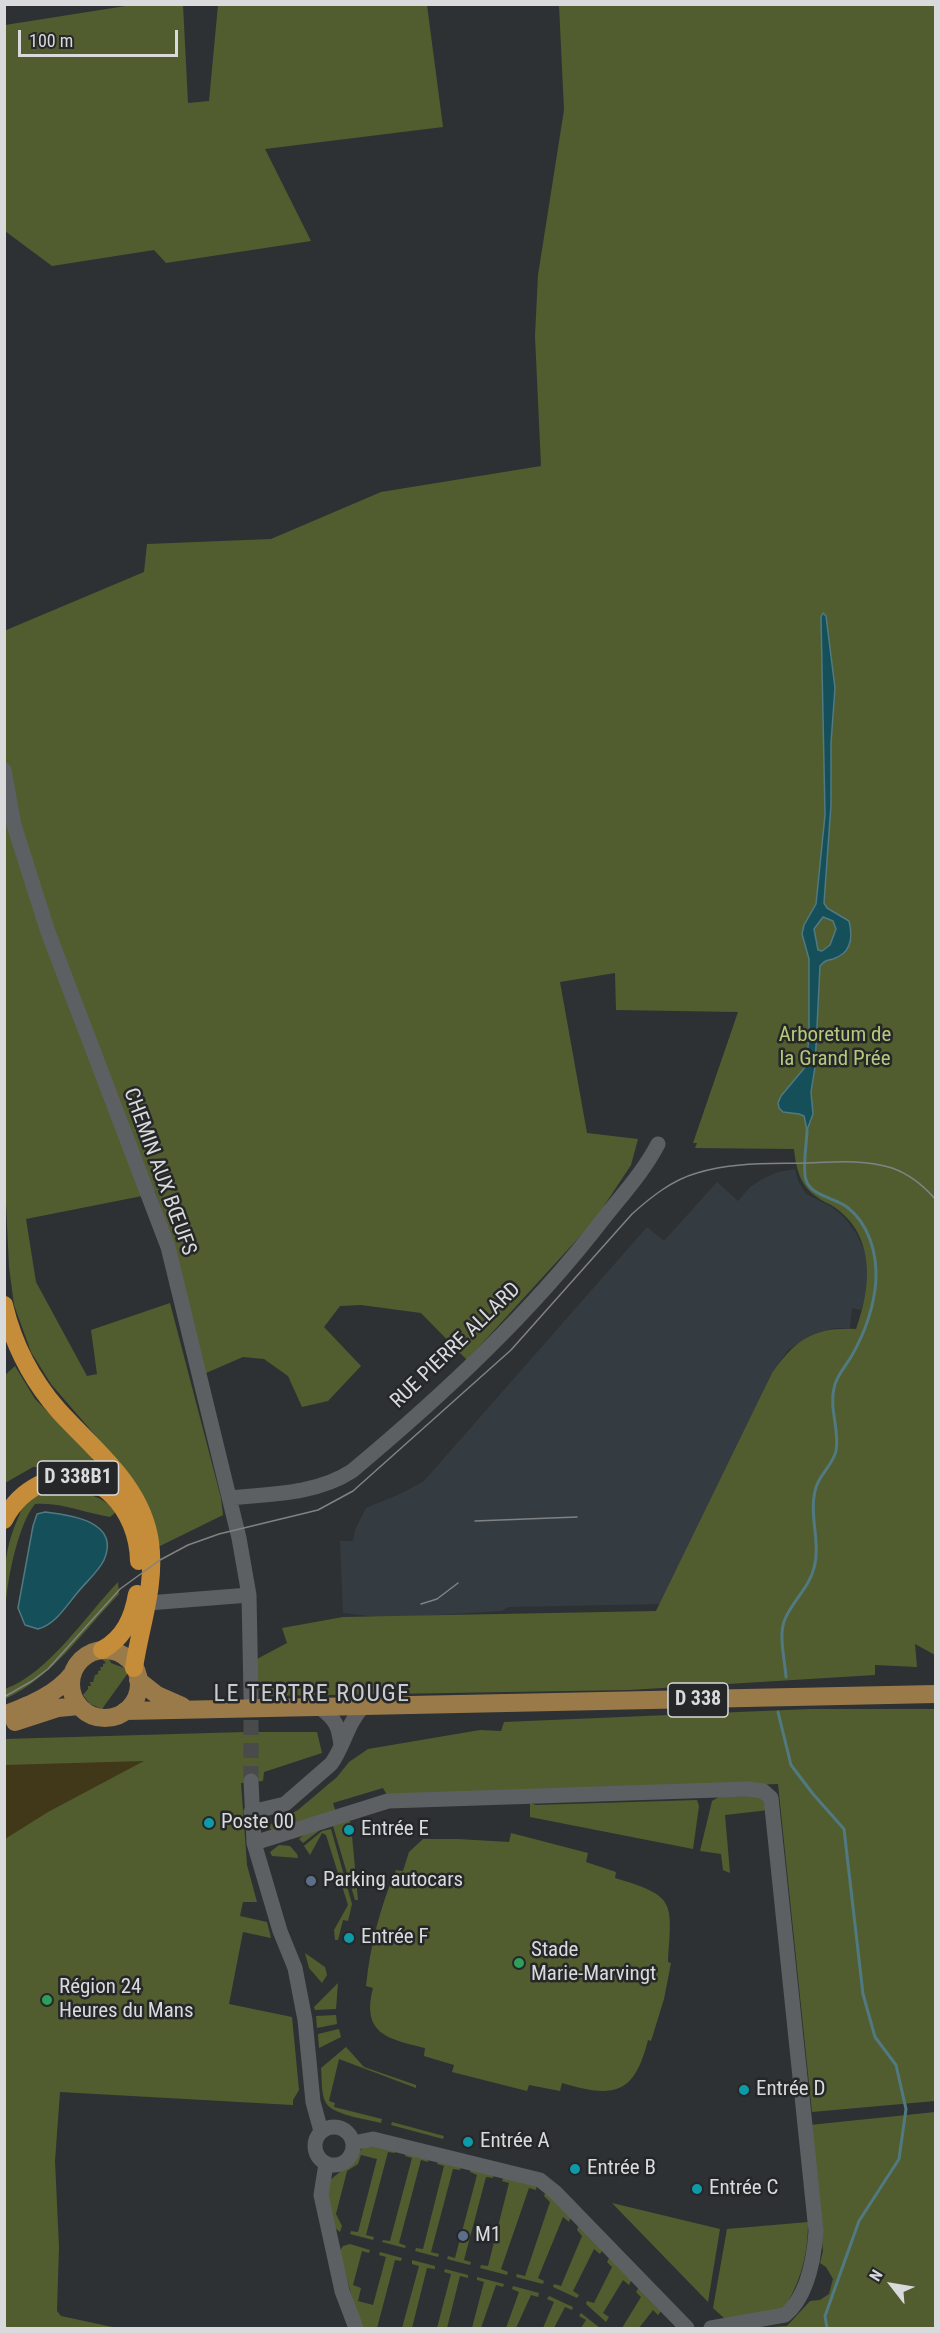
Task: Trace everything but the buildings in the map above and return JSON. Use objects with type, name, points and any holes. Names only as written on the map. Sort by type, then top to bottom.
[{"type":"highway","points":[[4,1305],[14,1337],[32,1374],[58,1410],[120,1475],[137,1502],[142,1534]]},
{"type":"highway","name":"D 338B1","points":[[4,1520],[18,1499],[30,1490],[56,1479],[75,1478],[94,1482],[112,1494],[128,1515],[142,1534],[139,1568],[144,1604],[118,1640],[102,1650]]},
{"type":"highway","points":[[136,1674],[144,1604]]},
{"type":"main road","points":[[4,1715],[54,1692],[64,1684],[84,1658],[102,1650],[121,1655],[136,1674],[136,1697],[125,1711],[111,1717],[101,1718],[91,1715],[79,1706],[72,1691],[73,1673]]},
{"type":"main road","name":"D 338","points":[[136,1674],[161,1698],[192,1710]]},
{"type":"main road","name":"D 338","points":[[125,1711],[192,1710],[246,1703],[266,1710],[936,1695]]},
{"type":"main road","points":[[4,1725],[58,1708],[79,1706]]},
{"type":"street","name":"CHEMIN AUX BŒUFS","points":[[4,770],[14,825],[48,932],[168,1247],[230,1498],[249,1595],[246,1703]]},
{"type":"street","name":"RUE PIERRE ALLARD","points":[[230,1498],[325,1485],[352,1471],[494,1345],[584,1244],[649,1160],[658,1144]]},
{"type":"street","points":[[144,1604],[249,1595]]},
{"type":"street","points":[[251,1812],[285,1803],[331,1764],[349,1726],[363,1707]]},
{"type":"street","points":[[321,1708],[336,1721],[340,1730],[341,1746]]},
{"type":"street","points":[[251,1782],[254,1843],[280,1931],[295,1968],[305,2020],[313,2102],[321,2131]]},
{"type":"street","points":[[254,1843],[387,1802],[748,1789],[763,1791],[771,1798],[815,2219],[814,2250],[802,2291],[791,2310],[785,2315],[711,2328]]},
{"type":"street","points":[[327,2127],[341,2128],[346,2131],[353,2143],[352,2151],[342,2163],[335,2165],[326,2164],[315,2153],[314,2145],[321,2131],[327,2127]]},
{"type":"street","points":[[353,2143],[373,2139],[540,2180],[555,2192],[687,2328]]},
{"type":"street","points":[[326,2164],[321,2194],[323,2205],[342,2291],[356,2328]]},
{"type":"shaded area","points":[[795,1169],[798,1181],[806,1194],[832,1207],[844,1217],[856,1233],[868,1257],[869,1289],[861,1310],[852,1308],[850,1328],[834,1328],[809,1336],[788,1350],[772,1373],[662,1604],[508,1607],[502,1611],[386,1618],[343,1613],[340,1541],[353,1541],[355,1530],[366,1508],[424,1481],[647,1227],[664,1241],[717,1182],[738,1201],[750,1187],[764,1178],[778,1172]]},
{"type":"green space","points":[[132,5],[183,5],[188,103],[209,101],[218,5],[427,5],[443,127],[265,149],[311,241],[166,263],[154,250],[52,266],[5,231],[5,25]]},
{"type":"green space","name":"Arboretum de la Grand Prée","points":[[559,5],[935,5],[935,1655],[915,1644],[917,1667],[875,1665],[875,1675],[629,1690],[266,1696],[257,1687],[257,1659],[287,1643],[282,1628],[343,1617],[656,1611],[772,1373],[789,1352],[807,1338],[829,1330],[856,1329],[865,1297],[867,1265],[859,1234],[850,1221],[837,1209],[819,1199],[807,1188],[798,1170],[794,1149],[695,1148],[697,1143],[693,1143],[738,1012],[616,1010],[615,973],[560,982],[587,1133],[638,1139],[631,1165],[594,1221],[467,1360],[421,1313],[361,1305],[340,1306],[324,1327],[361,1366],[328,1401],[302,1407],[288,1376],[264,1359],[243,1357],[206,1373],[175,1250],[155,1191],[142,1196],[26,1219],[36,1282],[87,1376],[97,1374],[91,1330],[170,1303],[221,1498],[223,1515],[158,1547],[120,1464],[51,1384],[31,1352],[14,1305],[9,1267],[4,1160],[4,631],[144,572],[147,544],[271,539],[381,492],[541,466],[535,336],[538,275],[564,110]]},
{"type":"green space","points":[[15,1366],[35,1399],[93,1457],[90,1465],[33,1467],[5,1483],[5,1375]]},
{"type":"green space","points":[[71,1490],[101,1500],[116,1512],[110,1517],[64,1506],[35,1504],[18,1541],[10,1572],[5,1613],[7,1554],[22,1508],[28,1499],[38,1493]]},
{"type":"green space","points":[[118,1582],[119,1594],[53,1666],[5,1699],[5,1689],[21,1681],[52,1657]]},
{"type":"green space","points":[[102,1659],[109,1659],[111,1663],[124,1668],[128,1673],[102,1709],[90,1704],[83,1695],[88,1686],[91,1686],[90,1682],[93,1682],[95,1675],[101,1670],[100,1667],[106,1663]]},
{"type":"green space","points":[[810,1709],[935,1709],[935,2101],[812,2112],[778,1784],[388,1797],[383,1788],[333,1803],[336,1813],[272,1830],[269,1828],[271,1824],[298,1810],[337,1777],[349,1762],[368,1749],[480,1730],[501,1731],[504,1722]]},
{"type":"green space","name":"Région 24 Heures du Mans","points":[[317,1732],[322,1753],[264,1772],[263,1781],[241,1783],[247,1865],[257,1902],[243,1902],[240,1916],[267,1922],[271,1938],[243,1932],[229,2004],[292,2017],[299,2090],[293,2100],[293,2105],[60,2092],[55,2161],[59,2247],[57,2311],[61,2316],[117,2328],[5,2328],[4,1739]]},
{"type":"green space","points":[[758,1796],[765,1801],[769,1810],[725,1815],[730,1873],[723,1870],[721,1854],[700,1851],[712,1801],[719,1797]]},
{"type":"green space","points":[[697,1800],[699,1806],[693,1849],[530,1817],[530,1803],[536,1805]]},
{"type":"green space","points":[[349,1818],[351,1826],[347,1827],[348,1836],[352,1836],[358,1900],[355,1900],[333,1826],[320,1830],[303,1843],[299,1839],[310,1829]]},
{"type":"green space","points":[[331,1829],[352,1904],[348,1921],[343,1920],[338,1940],[335,1940],[334,1930],[348,1905],[326,1835],[322,1833],[310,1855],[304,1846],[322,1831]]},
{"type":"green space","name":"Stade Marie-Marvingt","points":[[511,1833],[588,1853],[586,1862],[616,1872],[615,1878],[650,1890],[660,1896],[666,1904],[670,1926],[668,1962],[671,1963],[664,1999],[651,2041],[648,2040],[636,2072],[619,2088],[608,2091],[595,2090],[562,2083],[560,2091],[529,2085],[527,2091],[452,2072],[454,2065],[424,2056],[425,2048],[389,2037],[374,2025],[370,2003],[373,1988],[366,1986],[368,1971],[381,1912],[396,1870],[403,1871],[409,1852],[423,1839],[509,1842]]},
{"type":"green space","points":[[279,1845],[290,1846],[298,1858],[272,1856],[270,1852]]},
{"type":"green space","points":[[305,1953],[325,1967],[327,1975],[322,1983],[309,1968]]},
{"type":"green space","points":[[338,1983],[336,2009],[315,2010],[314,2007]]},
{"type":"green space","points":[[336,2015],[337,2024],[317,2028],[316,2016]]},
{"type":"green space","points":[[339,2029],[341,2037],[319,2048],[318,2034]]},
{"type":"green space","points":[[346,2047],[364,2067],[416,2085],[416,2088],[339,2059],[329,2101],[335,2103],[334,2107],[382,2119],[381,2123],[341,2113],[328,2106],[325,2101],[321,2068]]},
{"type":"green space","points":[[935,2112],[935,2328],[756,2328],[787,2326],[810,2301],[820,2300],[829,2294],[833,2279],[826,2267],[820,2263],[823,2251],[810,2125]]},
{"type":"green space","points":[[392,2122],[444,2136],[443,2139],[391,2125]]},
{"type":"green space","points":[[366,2146],[396,2148],[395,2153],[388,2152],[366,2235],[374,2237],[373,2240],[350,2234],[351,2231],[358,2232],[377,2159],[361,2155],[358,2164],[347,2171],[336,2214],[342,2226],[340,2232],[334,2227],[327,2197],[330,2180],[350,2164],[359,2151]]},
{"type":"green space","points":[[406,2150],[429,2156],[428,2162],[421,2160],[399,2243],[406,2246],[405,2248],[382,2242],[383,2240],[390,2241],[412,2158],[405,2156]]},
{"type":"green space","points":[[439,2159],[462,2165],[460,2170],[453,2169],[431,2252],[439,2254],[438,2257],[415,2251],[416,2248],[423,2249],[444,2166],[437,2164]]},
{"type":"green space","points":[[471,2167],[494,2173],[493,2178],[486,2177],[464,2260],[471,2262],[470,2265],[447,2259],[448,2256],[455,2258],[477,2175],[470,2172]]},
{"type":"green space","points":[[504,2176],[537,2185],[536,2190],[529,2188],[501,2269],[508,2272],[507,2275],[480,2268],[481,2265],[488,2266],[509,2183],[502,2181]]},
{"type":"green space","points":[[546,2190],[571,2216],[569,2222],[563,2217],[538,2278],[544,2281],[543,2284],[516,2277],[517,2274],[525,2276],[550,2202],[544,2196]]},
{"type":"green space","points":[[612,2203],[720,2229],[708,2302]]},
{"type":"green space","points":[[808,2222],[807,2245],[802,2268],[795,2289],[783,2310],[725,2319],[713,2308],[727,2229]]},
{"type":"green space","points":[[579,2224],[603,2249],[600,2254],[594,2249],[573,2291],[579,2295],[577,2298],[553,2287],[554,2284],[561,2286],[582,2236],[577,2230]]},
{"type":"green space","points":[[350,2244],[370,2250],[369,2253],[362,2251],[353,2285],[361,2288],[358,2301],[373,2305],[386,2257],[379,2255],[380,2252],[402,2258],[401,2261],[395,2260],[377,2328],[361,2328],[339,2252],[343,2246]]},
{"type":"green space","points":[[610,2256],[632,2279],[629,2285],[623,2280],[603,2313],[609,2317],[606,2322],[586,2304],[587,2301],[594,2303],[612,2267],[607,2262]]},
{"type":"green space","points":[[412,2260],[435,2266],[435,2269],[427,2268],[412,2328],[402,2328],[419,2266],[412,2264]]},
{"type":"green space","points":[[445,2269],[468,2275],[468,2278],[460,2276],[447,2328],[437,2328],[451,2274],[444,2272]]},
{"type":"green space","points":[[477,2277],[504,2284],[503,2287],[496,2285],[481,2328],[472,2328],[484,2282],[477,2280]]},
{"type":"green space","points":[[513,2286],[539,2293],[538,2297],[531,2295],[516,2328],[506,2328],[519,2292],[512,2289]]},
{"type":"green space","points":[[639,2287],[662,2310],[658,2315],[653,2310],[639,2328],[622,2328],[641,2297],[636,2292]]},
{"type":"green space","points":[[549,2296],[573,2307],[572,2310],[565,2307],[554,2328],[543,2328],[554,2302],[547,2299]]},
{"type":"green space","points":[[581,2313],[600,2328],[581,2328],[586,2320],[579,2316]]},
{"type":"sand","points":[[144,1761],[48,1812],[5,1839],[5,1765]]},
{"type":"water","points":[[823,613],[826,616],[835,688],[831,743],[831,805],[824,903],[827,908],[849,921],[851,938],[844,953],[820,966],[815,1067],[811,1092],[813,1114],[807,1130],[804,1116],[783,1112],[778,1103],[781,1096],[806,1066],[809,1037],[809,959],[802,934],[804,925],[816,904],[825,815],[821,617]],"holes":[[[823,917],[833,921],[836,929],[830,945],[822,951],[818,950],[814,929]]]},
{"type":"water","points":[[45,1512],[67,1515],[90,1522],[105,1536],[107,1547],[102,1564],[65,1609],[50,1623],[38,1629],[25,1625],[18,1608],[33,1526],[37,1514]]},
{"type":"waterway","points":[[786,1677],[782,1640],[783,1625],[788,1612],[812,1575],[816,1559],[813,1510],[815,1491],[836,1451],[834,1388],[865,1329],[876,1280],[873,1250],[861,1222],[847,1207],[813,1190],[806,1180],[807,1130]]},
{"type":"waterway","points":[[778,1712],[791,1765],[844,1829],[863,1994],[875,2037],[896,2065],[906,2109],[899,2159],[859,2221],[825,2316],[827,2328]]},
{"type":"tunnel","points":[[251,1697],[251,1781]]},
{"type":"tram line","points":[[4,1697],[48,1669],[120,1589],[160,1560],[188,1545],[219,1534],[318,1510],[353,1491],[511,1350],[632,1214],[654,1195],[679,1180],[710,1169],[737,1165],[860,1162],[892,1168],[916,1181],[936,1200]]},
{"type":"tram line","points":[[475,1521],[577,1517]]},
{"type":"tram line","points":[[421,1604],[437,1599],[458,1583]]},
{"type":"place","name":"Poste 00","points":[[209,1823]]},
{"type":"place","name":"Entrée E","points":[[349,1830]]},
{"type":"place","name":"Parking autocars","points":[[311,1881]]},
{"type":"place","name":"Entrée F","points":[[349,1938]]},
{"type":"place","name":"Stade Marie-Marvingt","points":[[519,1963]]},
{"type":"place","name":"Région 24 Heures du Mans","points":[[47,2000]]},
{"type":"place","name":"Entrée D","points":[[744,2090]]},
{"type":"place","name":"Entrée A","points":[[468,2142]]},
{"type":"place","name":"Entrée B","points":[[575,2169]]},
{"type":"place","name":"Entrée C","points":[[697,2189]]},
{"type":"place","name":"M1","points":[[463,2236]]},
{"type":"district","name":"LE TERTRE ROUGE","points":[[312,1695]]}]
